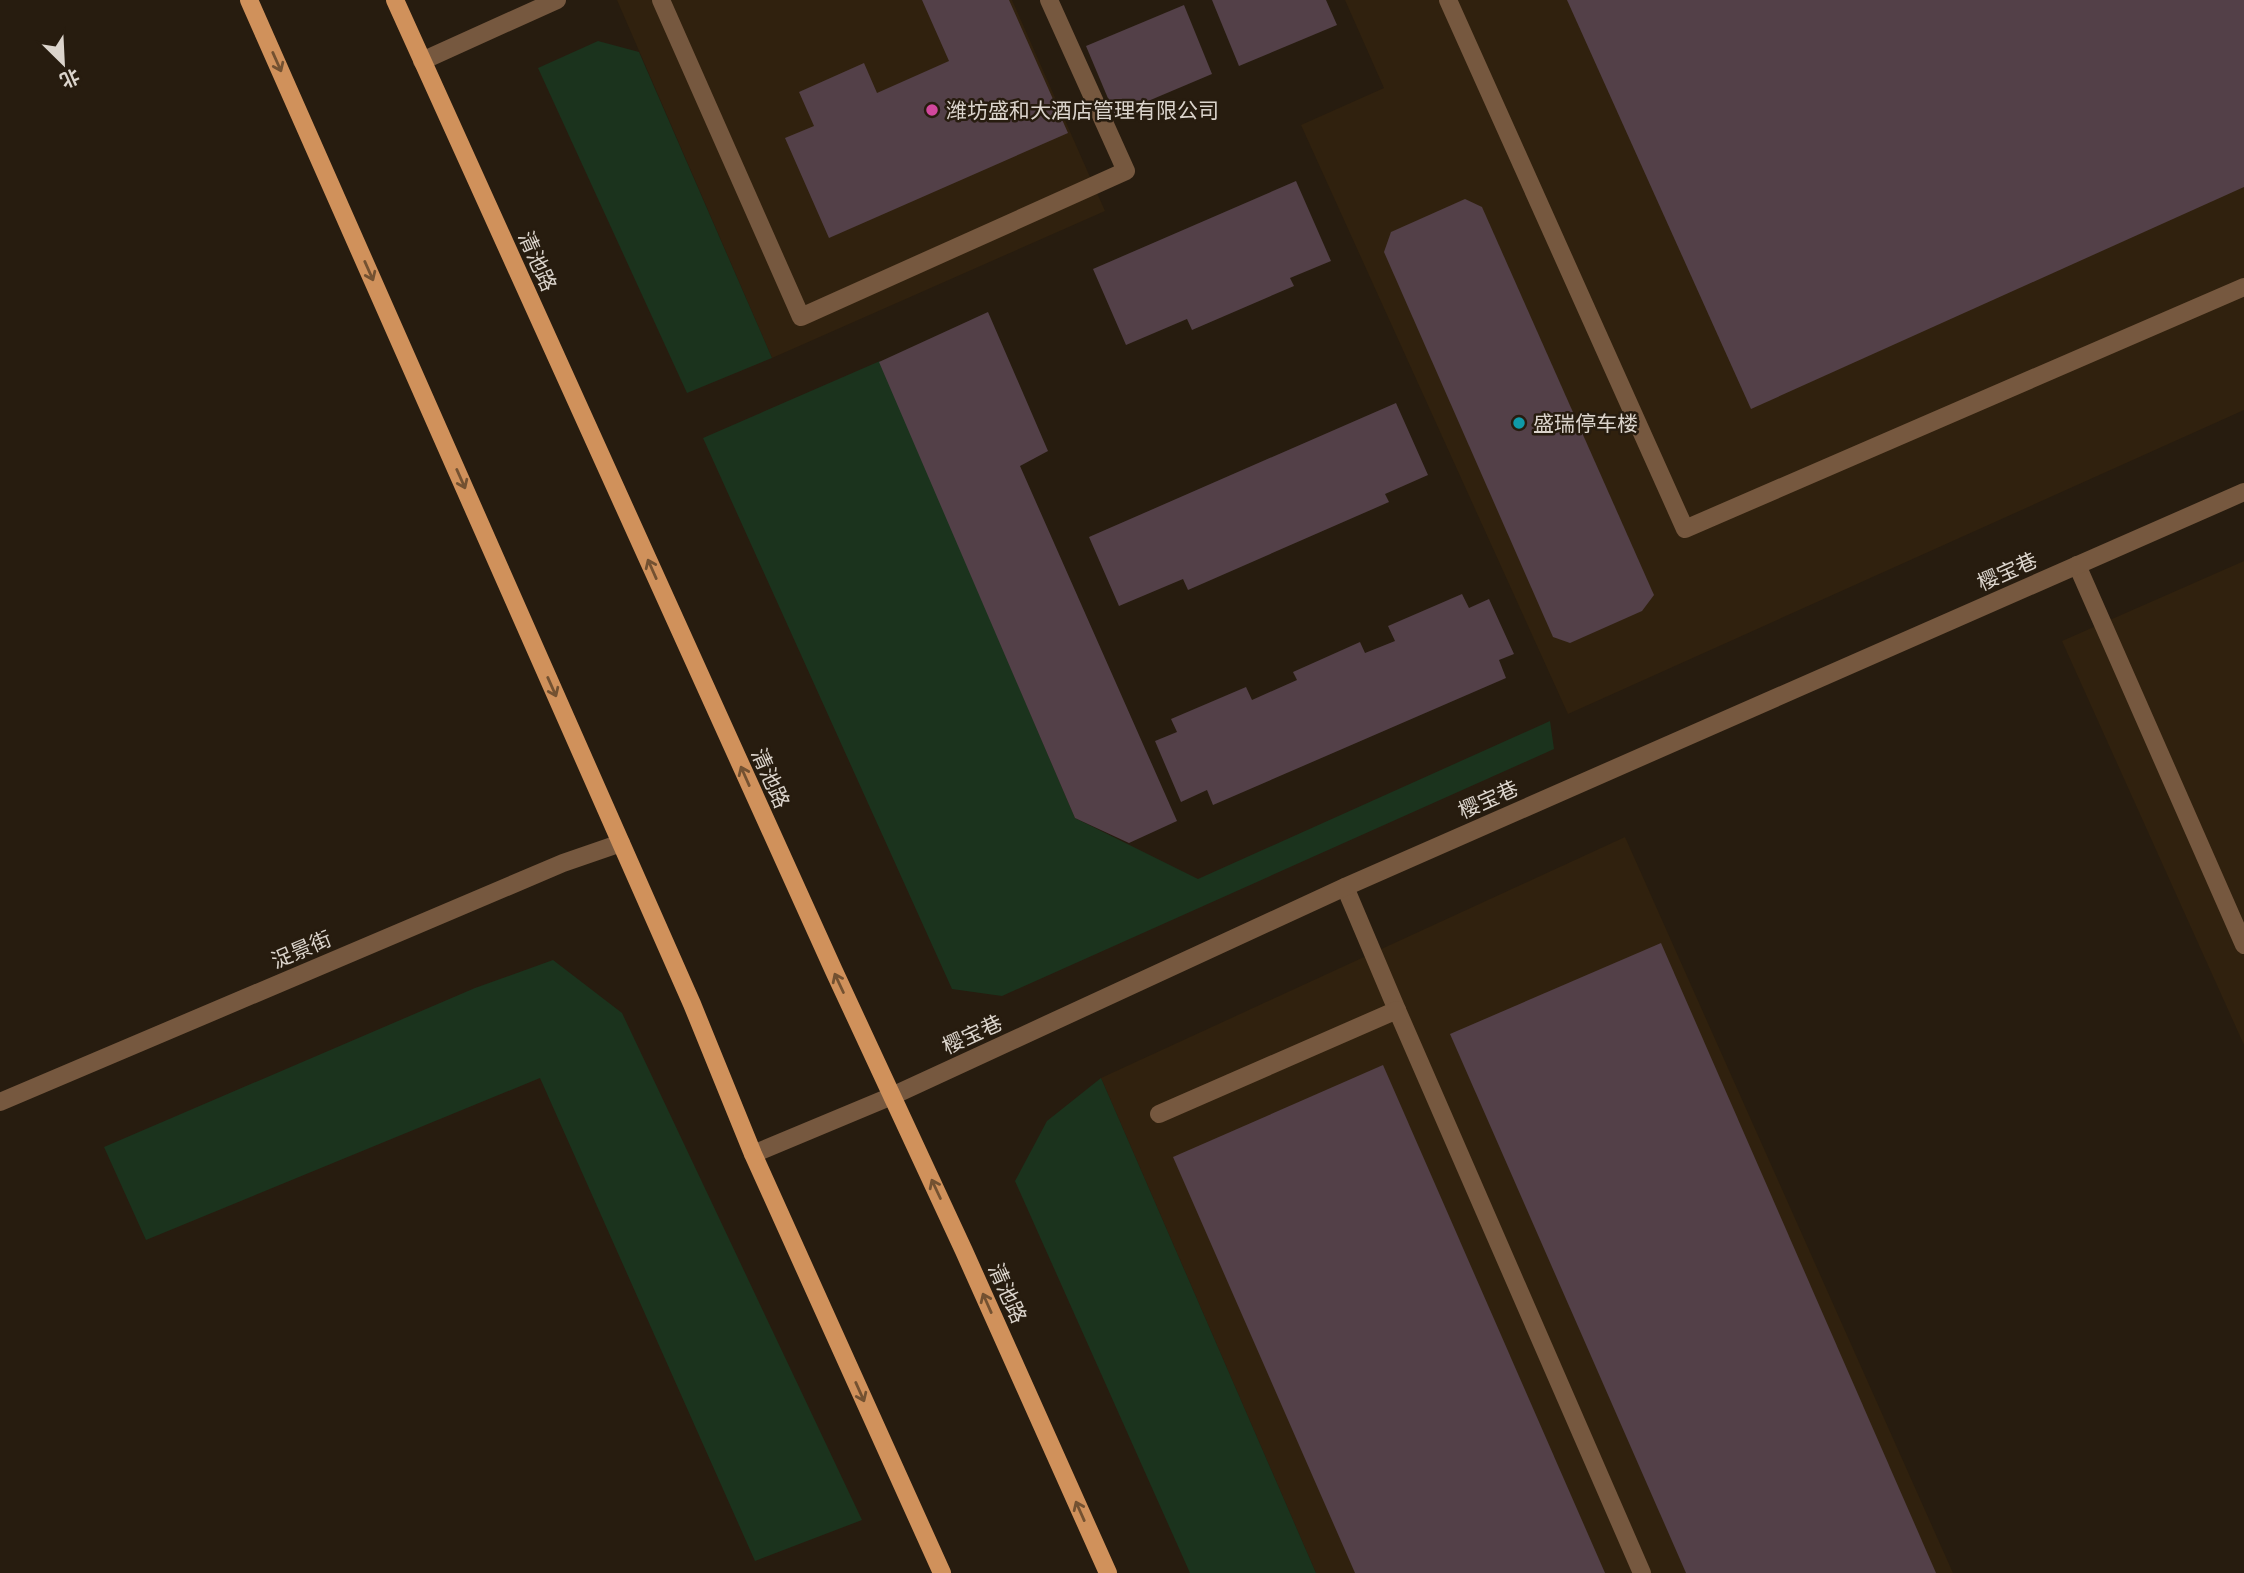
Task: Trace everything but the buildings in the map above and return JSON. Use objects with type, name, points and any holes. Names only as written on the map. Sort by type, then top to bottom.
[{"type":"main road","points":[[250,0],[692,1004],[753,1154],[942,1573]]},
{"type":"main road","name":"清池路","points":[[395,0],[1108,1573]]},
{"type":"street","points":[[422,61],[557,0]]},
{"type":"street","points":[[661,0],[801,317],[1126,171],[1049,0]]},
{"type":"street","points":[[1448,0],[1685,528],[2244,287]]},
{"type":"street","name":"樱宝巷","points":[[753,1154],[892,1096],[1345,887],[2244,492]]},
{"type":"street","points":[[2077,565],[2244,945]]},
{"type":"street","name":"浞景街","points":[[0,1102],[563,863],[621,843]]},
{"type":"street","points":[[1345,887],[1642,1573]]},
{"type":"street","points":[[1159,1114],[1397,1010]]},
{"type":"shaded area","points":[[617,0],[1012,0],[1105,211],[772,358]]},
{"type":"shaded area","points":[[1345,0],[2244,0],[2244,410],[1568,714],[1301,125],[1384,88]]},
{"type":"shaded area","points":[[2244,561],[2244,1045],[2062,641]]},
{"type":"shaded area","points":[[1625,837],[1953,1573],[1316,1573],[1101,1078]]},
{"type":"green space","points":[[598,41],[639,52],[772,358],[687,393],[538,68]]},
{"type":"green space","points":[[880,361],[1075,818],[1198,879],[1550,721],[1554,749],[1002,996],[952,989],[703,438]]},
{"type":"green space","points":[[553,960],[622,1013],[862,1520],[755,1561],[540,1078],[146,1240],[104,1147],[475,988]]},
{"type":"green space","points":[[1101,1078],[1316,1573],[1190,1573],[1015,1181],[1047,1121]]},
{"type":"place","name":"潍坊盛和大酒店管理有限公司","points":[[932,110]]},
{"type":"place","name":"盛瑞停车楼","points":[[1519,423]]}]
